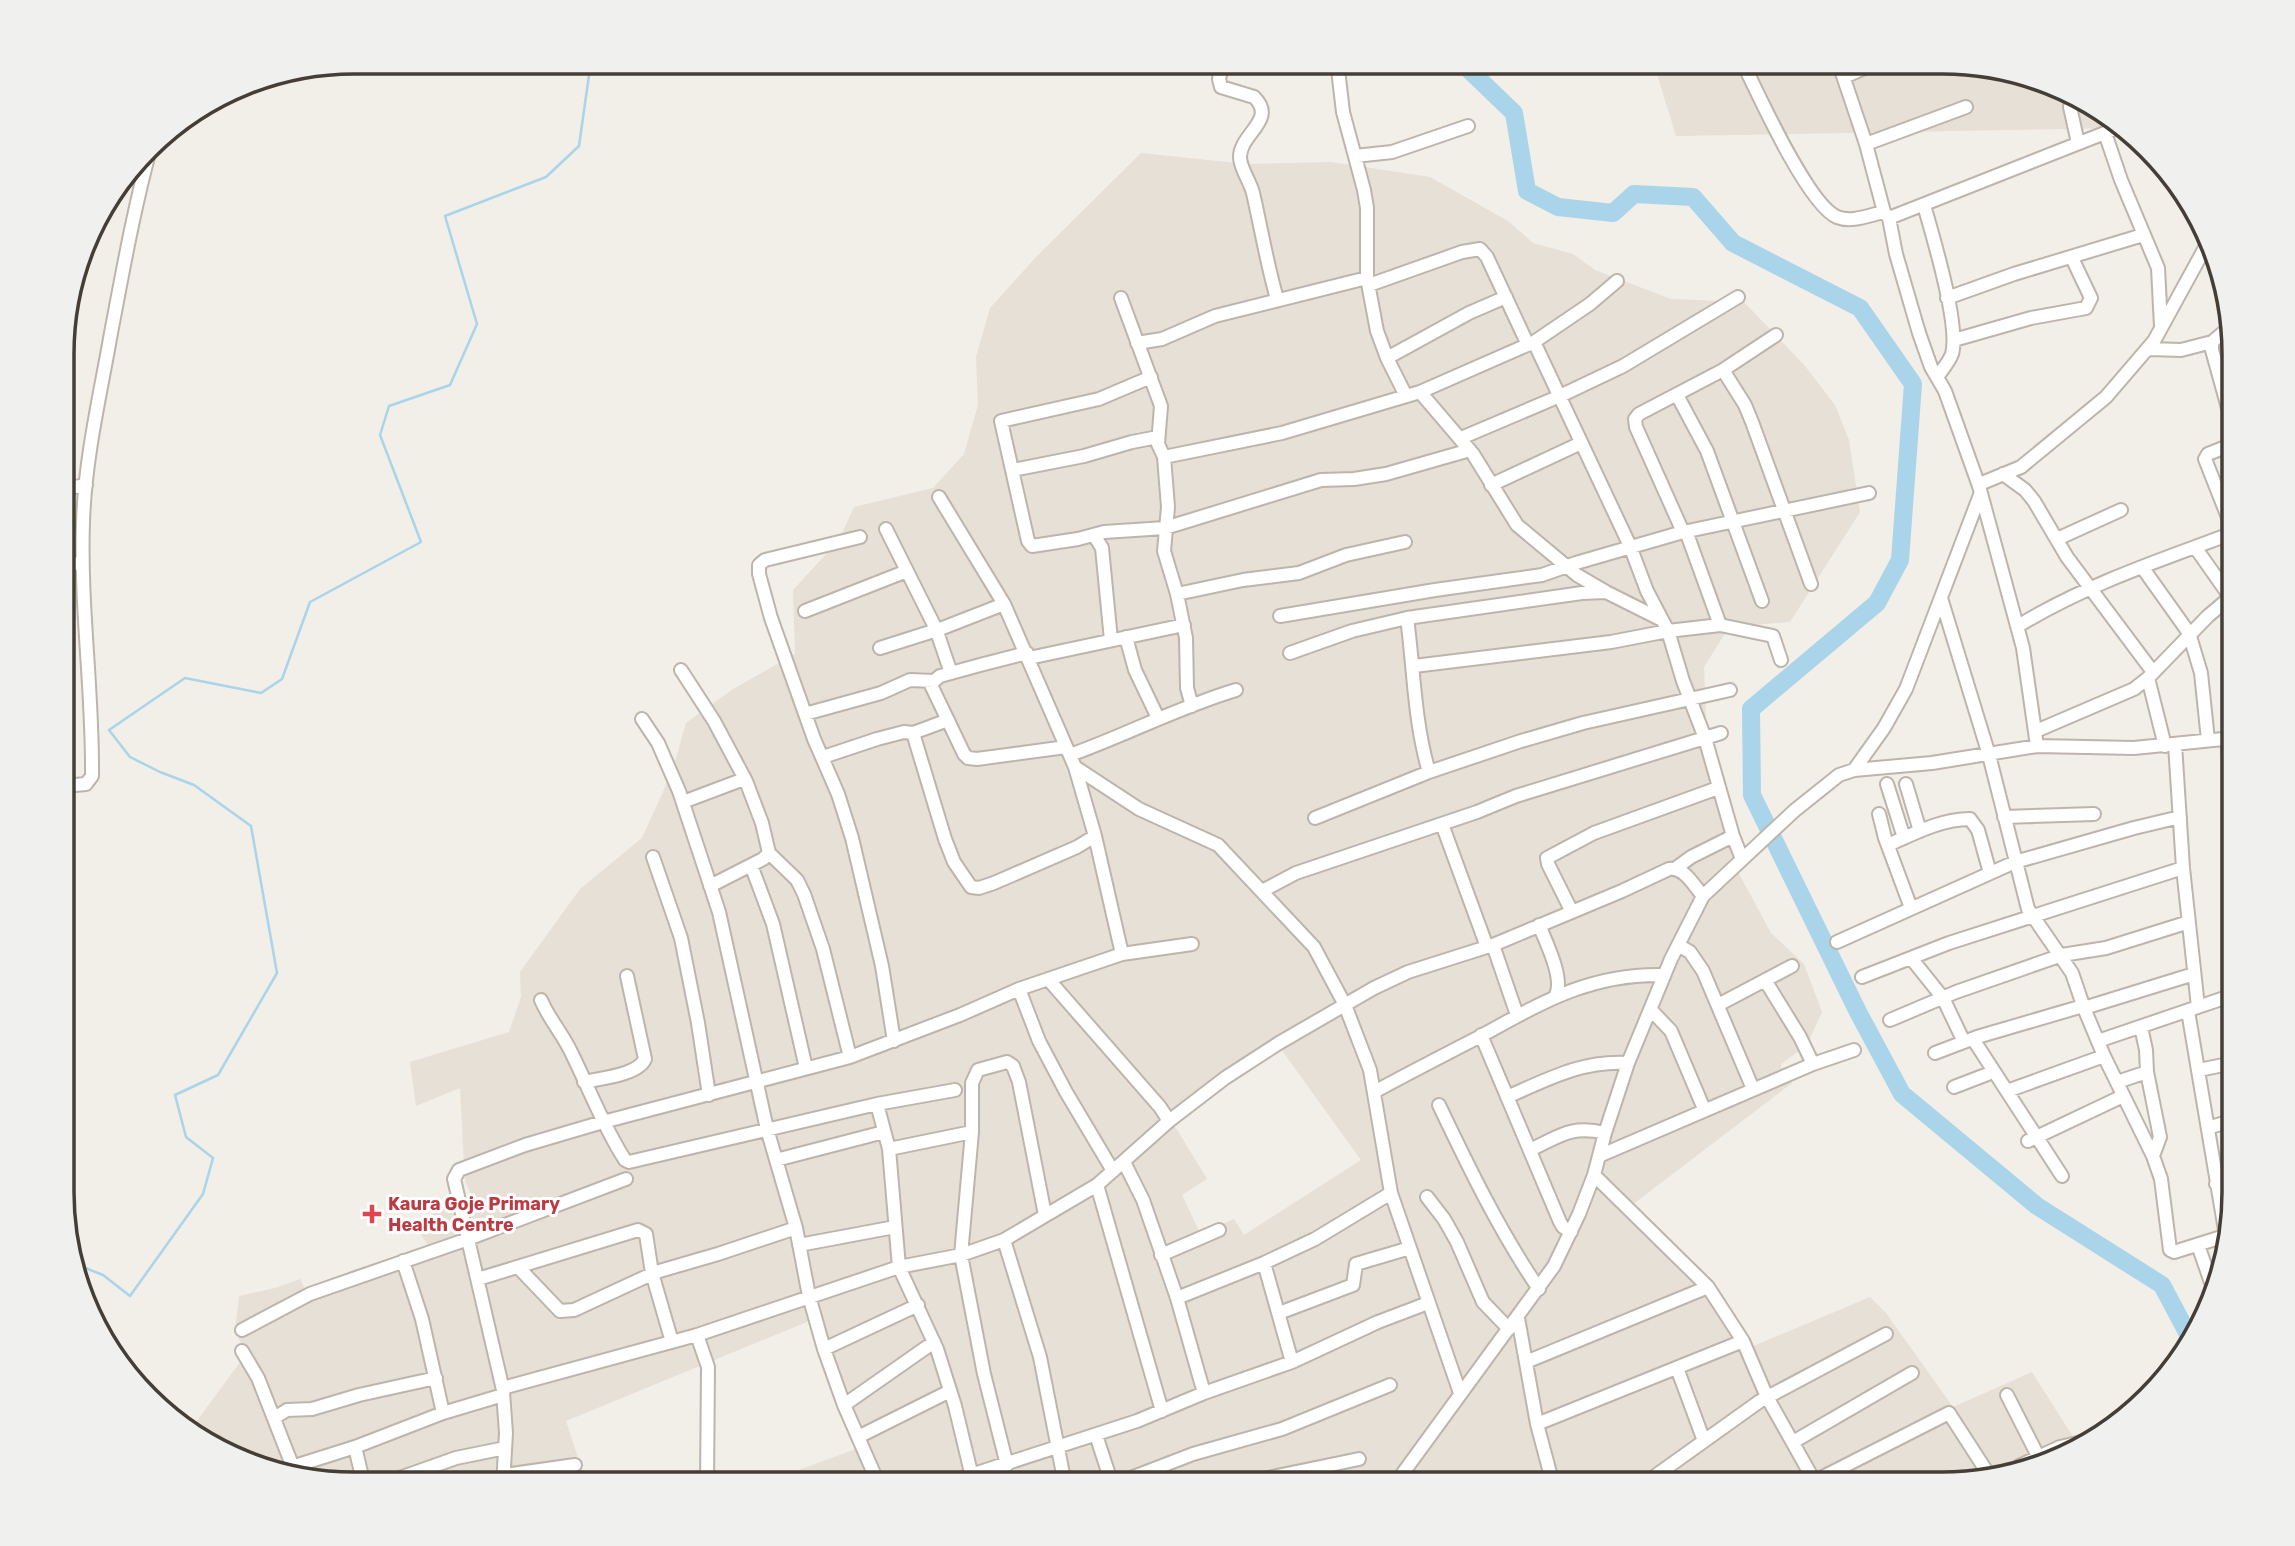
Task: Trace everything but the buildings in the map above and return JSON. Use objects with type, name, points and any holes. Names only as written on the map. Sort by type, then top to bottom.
[{"type":"street","points":[[1220,73],[1221,87],[1254,97],[1263,111],[1262,119],[1242,148],[1240,158],[1252,192],[1277,299]]},
{"type":"street","points":[[1338,73],[1343,112],[1367,208],[1368,281],[1377,331],[1406,396]]},
{"type":"street","points":[[1748,73],[1772,125],[1818,201],[1833,216],[1841,219],[1887,215],[1924,205],[2111,130]]},
{"type":"street","points":[[1842,73],[1887,215],[1919,333],[1945,391],[1980,490],[2018,625],[2031,688],[2038,746]]},
{"type":"street","points":[[1844,77],[1853,73]]},
{"type":"street","points":[[2071,105],[2078,143]]},
{"type":"street","points":[[1866,144],[1966,107]]},
{"type":"street","points":[[1355,156],[1392,152],[1468,126]]},
{"type":"street","points":[[2105,133],[2158,268],[2161,326]]},
{"type":"street","points":[[74,785],[86,783],[92,776],[82,563],[86,485],[95,416],[118,289],[145,166]]},
{"type":"street","points":[[1924,205],[1947,298],[1954,340],[1951,357],[1937,377]]},
{"type":"street","points":[[1947,298],[2014,274],[2143,235]]},
{"type":"street","points":[[1137,343],[1161,339],[1202,320],[1277,299],[1368,281],[1480,249],[1487,257],[1560,396],[1665,625],[1705,738],[1718,788],[1742,859]]},
{"type":"street","points":[[1854,770],[1884,729],[1906,689],[1980,490],[2003,474],[2021,467],[2106,397],[2148,349],[2203,252]]},
{"type":"street","points":[[1954,340],[2031,318],[2086,308],[2091,298],[2090,291],[2072,258]]},
{"type":"street","points":[[1164,457],[1282,433],[1420,391],[1531,344],[1590,304],[1617,281]]},
{"type":"street","points":[[1387,358],[1469,313],[1506,297]]},
{"type":"street","points":[[1461,438],[1623,366],[1738,297]]},
{"type":"street","points":[[1121,298],[1161,406],[1158,444],[1164,457],[1168,507],[1164,551],[1184,625],[1187,688],[1192,706]]},
{"type":"street","points":[[2148,349],[2181,350],[2212,342],[2221,334]]},
{"type":"street","points":[[1720,625],[1684,531],[1636,427],[1635,419],[1639,414],[1723,370],[1776,335]]},
{"type":"street","points":[[2212,342],[2222,386]]},
{"type":"street","points":[[1723,370],[1745,405],[1752,422],[1811,584]]},
{"type":"street","points":[[1151,377],[1099,399],[1001,421],[1028,541],[1032,547],[1104,532],[1165,528],[1321,480],[1386,474],[1470,450]]},
{"type":"street","points":[[1420,391],[1470,450],[1517,525],[1566,566],[1606,593],[1665,625]]},
{"type":"street","points":[[1677,395],[1707,451],[1762,601]]},
{"type":"street","points":[[1013,470],[1084,456],[1158,437]]},
{"type":"street","points":[[1491,485],[1581,443]]},
{"type":"street","points":[[2222,448],[2208,454],[2205,459],[2222,503]]},
{"type":"street","points":[[2003,474],[2025,490],[2150,675],[2170,745],[2180,817],[2194,974],[2193,1009],[2199,1070],[2221,1208]]},
{"type":"street","points":[[74,487],[86,485]]},
{"type":"street","points":[[1280,616],[1542,575],[1684,531],[1869,493]]},
{"type":"street","points":[[939,497],[1004,604],[1071,757],[1095,836],[1122,954]]},
{"type":"street","points":[[2057,539],[2121,510]]},
{"type":"street","points":[[886,529],[936,629],[951,673]]},
{"type":"street","points":[[1094,535],[1102,548],[1111,640]]},
{"type":"street","points":[[2018,625],[2090,588],[2222,536]]},
{"type":"street","points":[[860,537],[765,560],[759,565],[759,574],[771,618],[852,838],[882,966],[894,1041]]},
{"type":"street","points":[[1177,594],[1243,580],[1299,573],[1346,555],[1405,542]]},
{"type":"street","points":[[2194,547],[2222,584]]},
{"type":"street","points":[[74,563],[82,563]]},
{"type":"street","points":[[2142,567],[2189,634],[2201,673],[2208,740]]},
{"type":"street","points":[[805,611],[907,571]]},
{"type":"street","points":[[1290,653],[1352,631],[1407,618],[1582,593],[1606,593]]},
{"type":"street","points":[[1941,598],[1989,755],[2028,909],[2062,956],[2078,985],[2104,1056],[2153,1156],[2161,1180],[2170,1250],[2174,1252],[2217,1239]]},
{"type":"street","points":[[880,648],[1004,604]]},
{"type":"street","points":[[2036,731],[2123,695],[2150,675],[2189,634],[2222,606]]},
{"type":"street","points":[[1407,618],[1414,666],[1415,706],[1429,772]]},
{"type":"street","points":[[805,714],[881,693],[910,680],[934,681],[951,673],[1184,625]]},
{"type":"street","points":[[1414,666],[1611,642],[1665,625],[1720,625],[1773,636],[1781,660]]},
{"type":"street","points":[[1126,637],[1132,662],[1158,718]]},
{"type":"street","points":[[681,670],[714,721],[744,779],[762,823],[769,853],[797,880],[811,910],[849,1057]]},
{"type":"street","points":[[934,681],[931,685],[964,754],[968,758],[977,759],[1071,757],[1158,718],[1236,690]]},
{"type":"street","points":[[1315,818],[1429,772],[1583,723],[1730,691]]},
{"type":"street","points":[[642,719],[657,743],[683,802],[719,912],[767,1129],[796,1228],[809,1296],[844,1405],[874,1473]]},
{"type":"street","points":[[823,757],[877,739],[904,732],[913,733],[948,720]]},
{"type":"street","points":[[913,733],[945,839],[954,862],[971,887],[979,888],[994,883],[1066,852],[1095,836]]},
{"type":"street","points":[[1262,891],[1296,873],[1529,792],[1721,733]]},
{"type":"street","points":[[1403,1473],[1554,1266],[1594,1175],[1628,1063],[1664,975],[1703,896],[1794,811],[1832,779],[1854,770],[1932,763],[2038,746],[2170,745],[2222,739]]},
{"type":"street","points":[[1071,757],[1139,809],[1218,845],[1314,947],[1345,1005],[1370,1070],[1391,1193],[1460,1393]]},
{"type":"street","points":[[683,802],[744,779]]},
{"type":"street","points":[[1887,784],[1904,838]]},
{"type":"street","points":[[1906,784],[1920,831]]},
{"type":"street","points":[[1572,912],[1548,864],[1548,858],[1594,833],[1718,788]]},
{"type":"street","points":[[1879,814],[1911,908]]},
{"type":"street","points":[[2004,817],[2094,814]]},
{"type":"street","points":[[1838,942],[2015,862],[2180,817]]},
{"type":"street","points":[[1888,845],[1920,831],[1961,819],[1970,819],[1978,830],[1990,873]]},
{"type":"street","points":[[1442,824],[1517,1015]]},
{"type":"street","points":[[301,1467],[503,1392],[511,1385],[696,1335],[899,1267],[961,1255],[1004,1240],[1097,1185],[1169,1121],[1225,1078],[1345,1005],[1408,972],[1490,946],[1676,868],[1691,857],[1733,836]]},
{"type":"street","points":[[710,886],[763,859],[769,853]]},
{"type":"street","points":[[653,856],[681,938],[709,1094]]},
{"type":"street","points":[[751,865],[773,923],[806,1068]]},
{"type":"street","points":[[1676,868],[1685,874],[1703,896]]},
{"type":"street","points":[[1862,978],[1949,943],[2183,868]]},
{"type":"street","points":[[1890,1020],[1942,998],[2062,956],[2106,948],[2189,922]]},
{"type":"street","points":[[1539,925],[1558,981],[1559,989],[1556,995]]},
{"type":"street","points":[[504,1473],[503,1392],[454,1179],[459,1170],[525,1145],[603,1122],[849,1057],[1019,989],[1122,954],[1192,944]]},
{"type":"street","points":[[1678,945],[1690,952],[1703,971],[1753,1089]]},
{"type":"street","points":[[1911,958],[2007,1091],[2032,1139],[2062,1176]]},
{"type":"street","points":[[1718,1005],[1792,966]]},
{"type":"street","points":[[1374,1092],[1556,995],[1612,979],[1639,974],[1664,975]]},
{"type":"street","points":[[1935,1054],[1969,1041],[2194,974]]},
{"type":"street","points":[[584,1082],[635,1070],[642,1066],[645,1059],[626,976]]},
{"type":"street","points":[[1048,979],[1160,1107],[1169,1121]]},
{"type":"street","points":[[1766,980],[1813,1064]]},
{"type":"street","points":[[1019,989],[1044,1051],[1113,1171]]},
{"type":"street","points":[[2098,1041],[2222,999]]},
{"type":"street","points":[[541,1000],[551,1022],[561,1032],[603,1122],[620,1153],[629,1162],[877,1104],[955,1090]]},
{"type":"street","points":[[1651,1010],[1671,1031],[1704,1109]]},
{"type":"street","points":[[2141,1027],[2160,1137],[2153,1156]]},
{"type":"street","points":[[1481,1035],[1560,1222],[1571,1232]]},
{"type":"street","points":[[1598,1156],[1704,1109],[1854,1050]]},
{"type":"street","points":[[2007,1091],[2104,1056]]},
{"type":"street","points":[[1507,1097],[1577,1067],[1607,1062],[1628,1063]]},
{"type":"street","points":[[1007,1465],[982,1364],[961,1255],[972,1132],[972,1083],[975,1074],[985,1068],[1011,1063],[1019,1082],[1045,1215]]},
{"type":"street","points":[[2199,1070],[2222,1065]]},
{"type":"street","points":[[1954,1087],[1993,1072]]},
{"type":"street","points":[[2117,1082],[2147,1072]]},
{"type":"street","points":[[2032,1139],[2123,1096]]},
{"type":"street","points":[[877,1104],[889,1149],[899,1267],[934,1342],[971,1473]]},
{"type":"street","points":[[1439,1105],[1465,1160],[1520,1261],[1539,1289]]},
{"type":"street","points":[[2208,1128],[2222,1124]]},
{"type":"street","points":[[1530,1150],[1576,1129],[1585,1128],[1605,1133]]},
{"type":"street","points":[[776,1160],[884,1132]]},
{"type":"street","points":[[889,1149],[972,1132]]},
{"type":"street","points":[[1124,1162],[1143,1200],[1177,1298],[1204,1393]]},
{"type":"street","points":[[1594,1175],[1708,1287],[1743,1341],[1768,1397],[1810,1473]]},
{"type":"street","points":[[242,1330],[310,1294],[468,1239],[626,1179]]},
{"type":"street","points":[[2216,1184],[2222,1182]]},
{"type":"street","points":[[1097,1185],[1162,1411]]},
{"type":"street","points":[[1177,1298],[1264,1264],[1315,1239],[1391,1193]]},
{"type":"street","points":[[1427,1197],[1457,1242],[1483,1302],[1509,1329]]},
{"type":"street","points":[[799,1245],[895,1227]]},
{"type":"street","points":[[517,1267],[564,1312],[574,1310],[652,1273],[796,1228]]},
{"type":"street","points":[[478,1279],[638,1230],[646,1234],[652,1273],[672,1342]]},
{"type":"street","points":[[1161,1255],[1219,1230]]},
{"type":"street","points":[[1004,1240],[1040,1357],[1062,1473]]},
{"type":"street","points":[[2198,1245],[2209,1276]]},
{"type":"street","points":[[1279,1313],[1353,1285],[1356,1264],[1410,1248]]},
{"type":"street","points":[[403,1261],[422,1319],[443,1413]]},
{"type":"street","points":[[1264,1264],[1292,1362]]},
{"type":"street","points":[[1526,1362],[1708,1287]]},
{"type":"street","points":[[989,1473],[1292,1362],[1378,1322],[1428,1303]]},
{"type":"street","points":[[824,1349],[918,1305]]},
{"type":"street","points":[[1518,1318],[1537,1424],[1550,1473]]},
{"type":"street","points":[[1659,1473],[1768,1397],[1886,1334]]},
{"type":"street","points":[[696,1335],[708,1367],[707,1473]]},
{"type":"street","points":[[1537,1424],[1743,1341]]},
{"type":"street","points":[[844,1405],[934,1342]]},
{"type":"street","points":[[242,1351],[258,1378],[292,1466]]},
{"type":"street","points":[[1677,1368],[1703,1441]]},
{"type":"street","points":[[1793,1442],[1912,1373]]},
{"type":"street","points":[[274,1418],[287,1410],[320,1407],[359,1395],[436,1378]]},
{"type":"street","points":[[1144,1473],[1193,1454],[1282,1429],[1390,1384]]},
{"type":"street","points":[[858,1437],[950,1391]]},
{"type":"street","points":[[2007,1395],[2038,1456]]},
{"type":"street","points":[[1834,1473],[1949,1413],[1985,1469]]},
{"type":"street","points":[[1096,1435],[1109,1473]]},
{"type":"street","points":[[355,1447],[361,1473]]},
{"type":"street","points":[[414,1473],[456,1458],[505,1448]]},
{"type":"street","points":[[1292,1473],[1359,1459]]},
{"type":"street","points":[[537,1473],[575,1465]]},
{"type":"shaded area","points":[[1657,73],[1942,73],[1978,76],[2032,88],[2082,111],[2108,128],[1676,136]]},
{"type":"shaded area","points":[[1141,153],[1246,164],[1331,162],[1430,177],[1508,221],[1533,243],[1573,254],[1595,270],[1671,299],[1744,302],[1805,366],[1835,405],[1849,440],[1860,512],[1790,622],[1729,627],[1704,667],[1708,768],[1724,833],[1737,870],[1771,933],[1804,964],[1822,1012],[1807,1045],[1781,1064],[1782,1073],[1792,1083],[1628,1208],[1693,1271],[1744,1350],[1870,1297],[1886,1313],[1953,1407],[2032,1372],[2074,1439],[2014,1463],[1942,1473],[791,1473],[867,1445],[819,1317],[566,1421],[583,1473],[353,1473],[317,1470],[263,1458],[230,1444],[195,1423],[246,1354],[236,1323],[239,1296],[300,1279],[306,1291],[355,1269],[429,1247],[416,1227],[446,1204],[477,1207],[465,1181],[460,1088],[416,1106],[410,1062],[509,1032],[521,997],[520,972],[580,889],[642,838],[672,772],[686,723],[733,689],[795,654],[793,590],[839,540],[854,507],[933,488],[964,454],[978,405],[976,357],[990,308],[1036,257]],"holes":[[[1273,1038],[1361,1160],[1244,1235],[1234,1219],[1200,1233],[1182,1195],[1207,1179],[1168,1115]]]},
{"type":"waterway","points":[[84,1267],[103,1275],[130,1296],[203,1194],[213,1158],[186,1137],[175,1095],[218,1075],[277,973],[251,826],[194,785],[130,757],[109,730],[185,678],[261,693],[282,679],[310,602],[421,542],[380,435],[389,406],[450,385],[477,324],[445,216],[546,177],[579,146],[589,73]]},
{"type":"waterway","points":[[1472,73],[1514,113],[1527,191],[1558,207],[1613,213],[1634,194],[1693,197],[1733,243],[1860,308],[1913,384],[1900,560],[1877,603],[1751,709],[1752,795],[1858,1012],[1902,1094],[2037,1206],[2162,1285],[2186,1330]]},
{"type":"place","name":"Kaura Goje Primary Health Centre","points":[[372,1214]]}]
